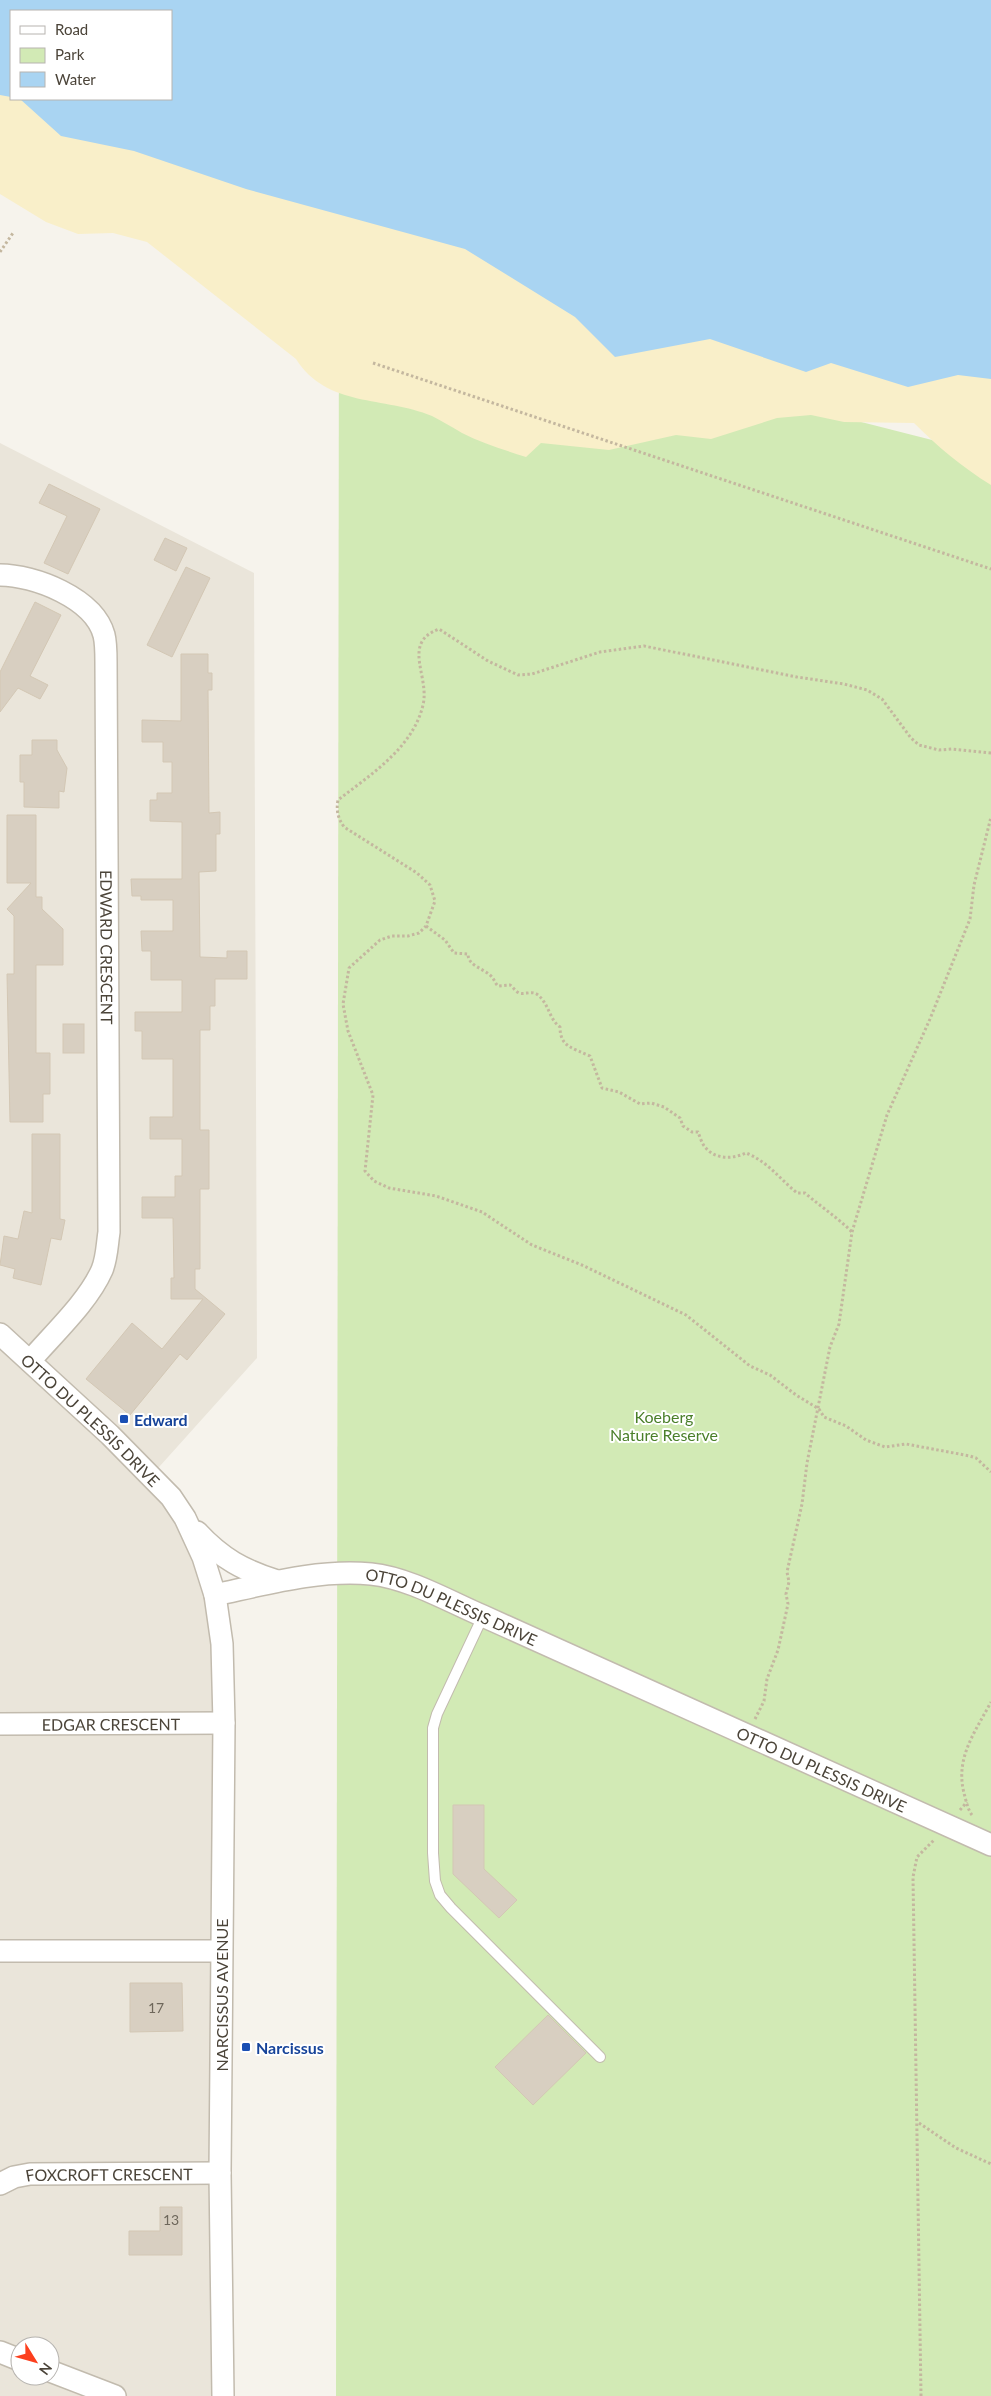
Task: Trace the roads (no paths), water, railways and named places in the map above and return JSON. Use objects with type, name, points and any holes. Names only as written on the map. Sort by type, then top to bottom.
[{"type":"street","name":"EDWARD CRESCENT","points":[[0,575],[28,577],[62,592],[88,609],[104,634],[106,662],[109,1232],[107,1251],[102,1270],[91,1289],[30,1361]]},
{"type":"street","name":"OTTO DU PLESSIS DRIVE","points":[[0,1334],[139,1464],[171,1497],[185,1518],[203,1557],[215,1595],[316,1575],[372,1574],[422,1590],[991,1845]]},
{"type":"street","points":[[185,1518],[215,1550],[236,1566],[278,1581]]},
{"type":"street","name":"NARCISSUS AVENUE","points":[[215,1595],[222,1644],[224,1723],[220,2173],[223,2396]]},
{"type":"street","name":"EDGAR CRESCENT","points":[[0,1724],[224,1723]]},
{"type":"street","points":[[0,1950],[221,1951]]},
{"type":"street","name":"FOXCROFT CRESCENT","points":[[0,2184],[14,2177],[30,2174],[220,2173]]},
{"type":"street","points":[[60,2375],[115,2396]]},
{"type":"lane","points":[[483,1616],[437,1714],[433,1728],[433,1853],[435,1881],[440,1895],[450,1908],[600,2057]]},
{"type":"water","points":[[0,0],[991,0],[991,379],[958,375],[908,387],[831,363],[806,372],[710,339],[615,357],[575,317],[465,249],[246,189],[134,151],[61,136],[21,100],[172,100],[172,10],[10,10],[10,97],[0,95]]},
{"type":"place","name":"Edward","points":[[124,1419]]},
{"type":"place","name":"Narcissus","points":[[246,2047]]},
{"type":"park label","name":"Koeberg Nature Reserve","points":[[664,1425]]}]
